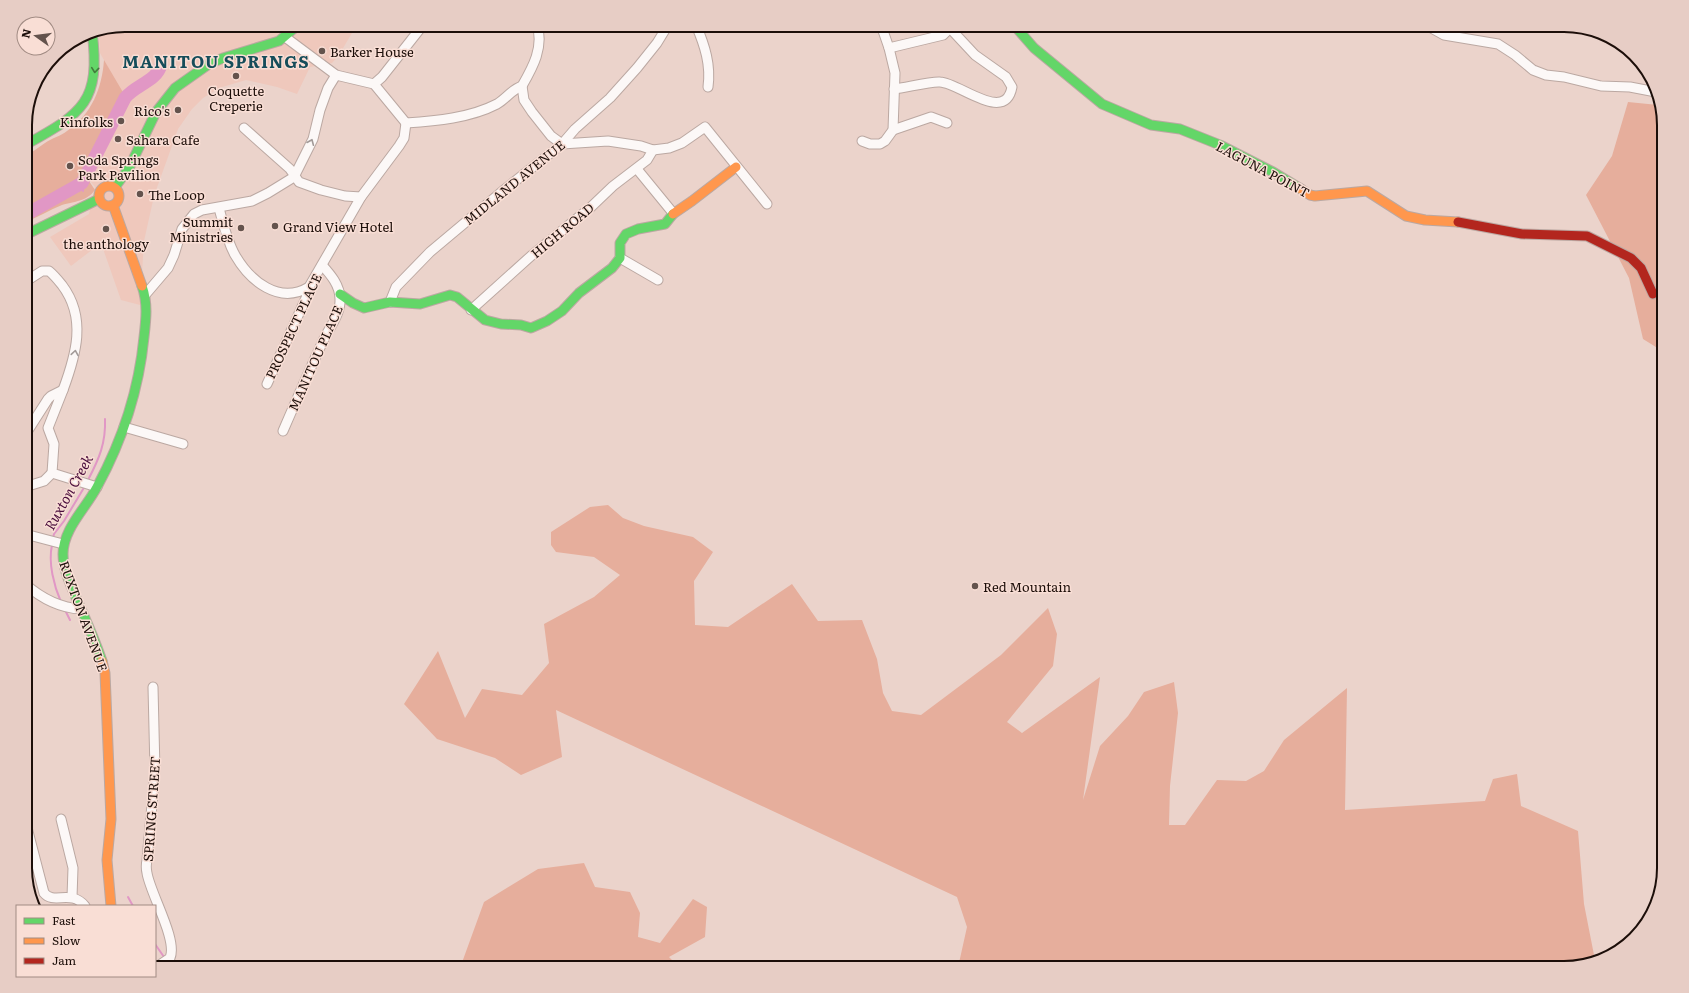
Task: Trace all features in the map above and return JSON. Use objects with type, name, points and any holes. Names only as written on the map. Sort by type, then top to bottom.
[{"type":"street","points":[[115,187],[129,168],[156,112],[167,97],[182,83],[216,61],[273,43],[285,37],[290,32]]},
{"type":"street","points":[[374,84],[382,77],[417,32]]},
{"type":"street","points":[[540,32],[539,48],[535,61],[522,86],[524,100],[551,136],[562,144],[608,141],[641,146],[653,150],[669,148],[682,143],[705,128],[767,204]]},
{"type":"street","name":"MIDLAND AVENUE","points":[[390,302],[396,287],[430,252],[562,144],[575,129],[610,98],[637,68],[664,32]]},
{"type":"street","points":[[699,32],[707,54],[710,73],[708,87]]},
{"type":"street","points":[[862,141],[870,144],[880,144],[885,141],[893,130],[895,73],[883,32]]},
{"type":"street","points":[[889,48],[943,35],[945,32]]},
{"type":"street","points":[[894,90],[940,82],[994,103],[1005,101],[1011,95],[1012,87],[1006,77],[975,55],[954,32]]},
{"type":"street","name":"LAGUNA POINT","points":[[1020,32],[1034,48],[1102,104],[1151,126],[1180,128],[1220,145],[1273,172],[1310,195],[1368,191],[1406,216],[1425,220],[1456,222],[1522,234],[1587,236],[1631,258],[1641,268],[1653,294]]},
{"type":"street","points":[[1439,32],[1444,35],[1498,44],[1515,54],[1533,70],[1546,75],[1564,77],[1601,86],[1630,87],[1651,91]]},
{"type":"street","points":[[285,37],[336,75],[374,84],[406,123],[432,121],[482,110],[498,103],[514,89],[522,86]]},
{"type":"street","points":[[32,142],[74,115],[88,97],[95,72],[96,60],[93,38]]},
{"type":"street","points":[[145,295],[168,268],[174,255],[182,229],[190,217],[198,212],[252,201],[294,177],[313,139],[320,110],[328,88],[336,75]]},
{"type":"street","points":[[893,130],[931,117],[947,123]]},
{"type":"street","name":"PROSPECT PLACE","points":[[267,384],[306,298],[309,286],[361,197],[400,146],[404,138],[406,123]]},
{"type":"street","points":[[244,128],[290,169],[294,177],[299,182],[321,190],[345,196],[361,197]]},
{"type":"street","name":"HIGH ROAD","points":[[471,310],[531,256],[591,207],[613,186],[637,169],[647,160],[653,150]]},
{"type":"street","points":[[340,294],[364,308],[390,302],[420,304],[450,295],[457,297],[479,316],[492,322],[521,325],[531,328],[547,321],[562,311],[579,293],[612,268],[620,258],[620,243],[626,234],[638,229],[665,224],[673,213],[692,201],[710,185],[736,167]]},
{"type":"street","points":[[637,169],[673,213]]},
{"type":"street","points":[[109,185],[115,187],[119,191],[119,198],[113,205],[106,206],[99,199],[99,194],[103,188],[109,185]]},
{"type":"street","points":[[32,232],[99,199]]},
{"type":"street","name":"RUXTON AVENUE","points":[[110,905],[106,860],[111,819],[106,682],[104,665],[65,570],[62,553],[56,542],[69,530],[89,485],[124,427],[141,366],[146,314],[145,295],[113,205]]},
{"type":"street","points":[[219,208],[234,255],[245,270],[255,279],[269,289],[280,294],[292,293],[309,286]]},
{"type":"street","points":[[620,258],[658,280]]},
{"type":"street","name":"MANITOU PLACE","points":[[283,431],[323,340],[336,317],[341,300],[338,286],[322,265]]},
{"type":"street","points":[[32,277],[42,271],[49,271],[59,281],[73,302],[77,324],[73,362],[48,428],[54,444],[52,473],[44,481],[32,485]]},
{"type":"street","points":[[32,424],[48,399],[63,390]]},
{"type":"street","points":[[124,427],[183,444]]},
{"type":"street","points":[[52,473],[89,485]]},
{"type":"street","points":[[32,536],[56,542]]},
{"type":"street","points":[[32,590],[61,606],[81,609]]},
{"type":"street","name":"SPRING STREET","points":[[153,687],[155,771],[146,867],[148,878],[172,950],[170,958],[166,961]]},
{"type":"street","points":[[60,819],[73,868],[72,897]]},
{"type":"street","points":[[32,847],[44,893],[50,897],[72,897],[85,905]]},
{"type":"shaded area","points":[[119,32],[353,32],[339,55],[332,63],[310,67],[297,94],[277,87],[246,80],[219,88],[203,98],[192,109],[178,129],[154,196],[144,241],[140,305],[121,300],[101,243],[71,266],[50,237],[89,214],[95,187],[87,177],[126,94],[121,91],[100,53],[99,37]]},
{"type":"shaded area","points":[[104,60],[124,94],[85,175],[95,190],[84,199],[62,205],[32,219],[32,152],[48,141],[65,133],[83,117],[94,100],[101,81]]},
{"type":"shaded area","points":[[1628,102],[1655,105],[1657,119],[1657,348],[1643,339],[1629,278],[1586,195],[1612,156]]},
{"type":"shaded area","points":[[608,505],[623,518],[644,526],[693,537],[713,552],[694,581],[695,625],[728,627],[792,584],[818,621],[862,620],[877,659],[883,693],[892,711],[921,715],[1001,655],[1048,608],[1057,634],[1053,666],[1007,722],[1022,733],[1100,677],[1083,800],[1100,746],[1128,716],[1144,692],[1174,682],[1178,713],[1170,786],[1169,825],[1185,825],[1217,780],[1246,781],[1264,771],[1284,740],[1347,688],[1345,810],[1485,801],[1493,779],[1517,774],[1521,806],[1578,831],[1584,904],[1594,955],[1588,958],[1564,961],[959,961],[967,927],[957,897],[556,710],[562,757],[521,775],[495,758],[437,739],[404,704],[438,651],[465,718],[482,689],[522,695],[549,663],[544,624],[594,597],[620,575],[594,557],[556,552],[551,545],[551,532],[590,507]]},
{"type":"shaded area","points":[[584,863],[595,887],[630,892],[640,913],[638,937],[660,943],[693,899],[707,907],[705,937],[669,957],[673,961],[463,961],[484,902],[538,869]]},
{"type":"waterway","points":[[32,211],[82,183],[125,98],[155,75],[161,65]]},
{"type":"waterway","name":"Ruxton Creek","points":[[82,183],[83,191]]},
{"type":"waterway","name":"Ruxton Creek","points":[[88,480],[101,451],[105,419]]},
{"type":"waterway","name":"Ruxton Creek","points":[[53,538],[54,534],[64,521],[85,486]]},
{"type":"waterway","name":"Ruxton Creek","points":[[52,545],[52,574],[61,602]]},
{"type":"waterway","name":"Ruxton Creek","points":[[65,610],[70,620]]},
{"type":"waterway","name":"Ruxton Creek","points":[[128,897],[132,905]]},
{"type":"waterway","name":"Ruxton Creek","points":[[156,945],[164,957]]},
{"type":"traffic: fast","points":[[115,187],[129,168],[156,112],[175,88],[209,64],[223,58],[279,41],[290,32]]},
{"type":"traffic: fast","points":[[1020,32],[1034,48],[1102,104],[1151,125],[1180,129],[1220,145],[1273,172],[1301,189]]},
{"type":"traffic: fast","points":[[32,141],[61,124],[74,114],[84,103],[90,90],[93,74],[94,55],[93,38]]},
{"type":"traffic: fast","points":[[32,232],[99,199]]},
{"type":"traffic: fast","points":[[340,294],[353,303],[364,308],[390,302],[420,304],[450,295],[457,297],[485,320],[501,324],[521,325],[531,328],[547,321],[562,311],[579,293],[612,268],[620,258],[620,243],[626,234],[638,229],[665,224],[673,214]]},
{"type":"traffic: fast","points":[[102,661],[68,577],[64,566],[63,554],[64,545],[71,527],[97,487],[106,469],[122,433],[134,395],[142,356],[146,318],[146,305],[142,286]]},
{"type":"traffic: slow","points":[[673,214],[736,167]]},
{"type":"traffic: slow","points":[[105,186],[113,186],[119,192],[119,196],[119,200],[113,206],[105,206],[99,200],[99,192],[105,186]]},
{"type":"traffic: slow","points":[[1301,189],[1310,195],[1315,196],[1367,191],[1406,216],[1425,220],[1458,222]]},
{"type":"traffic: slow","points":[[113,205],[142,286]]},
{"type":"traffic: slow","points":[[102,661],[105,673],[111,819],[107,860],[111,905]]},
{"type":"traffic: jam","points":[[1458,222],[1522,234],[1587,236],[1631,258],[1641,268],[1653,294]]},
{"type":"place","name":"Barker House","points":[[322,51]]},
{"type":"place","name":"Coquette Creperie","points":[[236,76]]},
{"type":"place","name":"Rico's","points":[[178,110]]},
{"type":"place","name":"Kinfolks","points":[[121,121]]},
{"type":"place","name":"Sahara Cafe","points":[[118,139]]},
{"type":"place","name":"Soda Springs Park Pavilion","points":[[70,166]]},
{"type":"place","name":"The Loop","points":[[140,194]]},
{"type":"place","name":"Grand View Hotel","points":[[275,226]]},
{"type":"place","name":"Summit Ministries","points":[[241,228]]},
{"type":"place","name":"the anthology","points":[[106,229]]},
{"type":"place","name":"Red Mountain","points":[[975,586]]},
{"type":"district","name":"MANITOU SPRINGS","points":[[216,60]]}]
